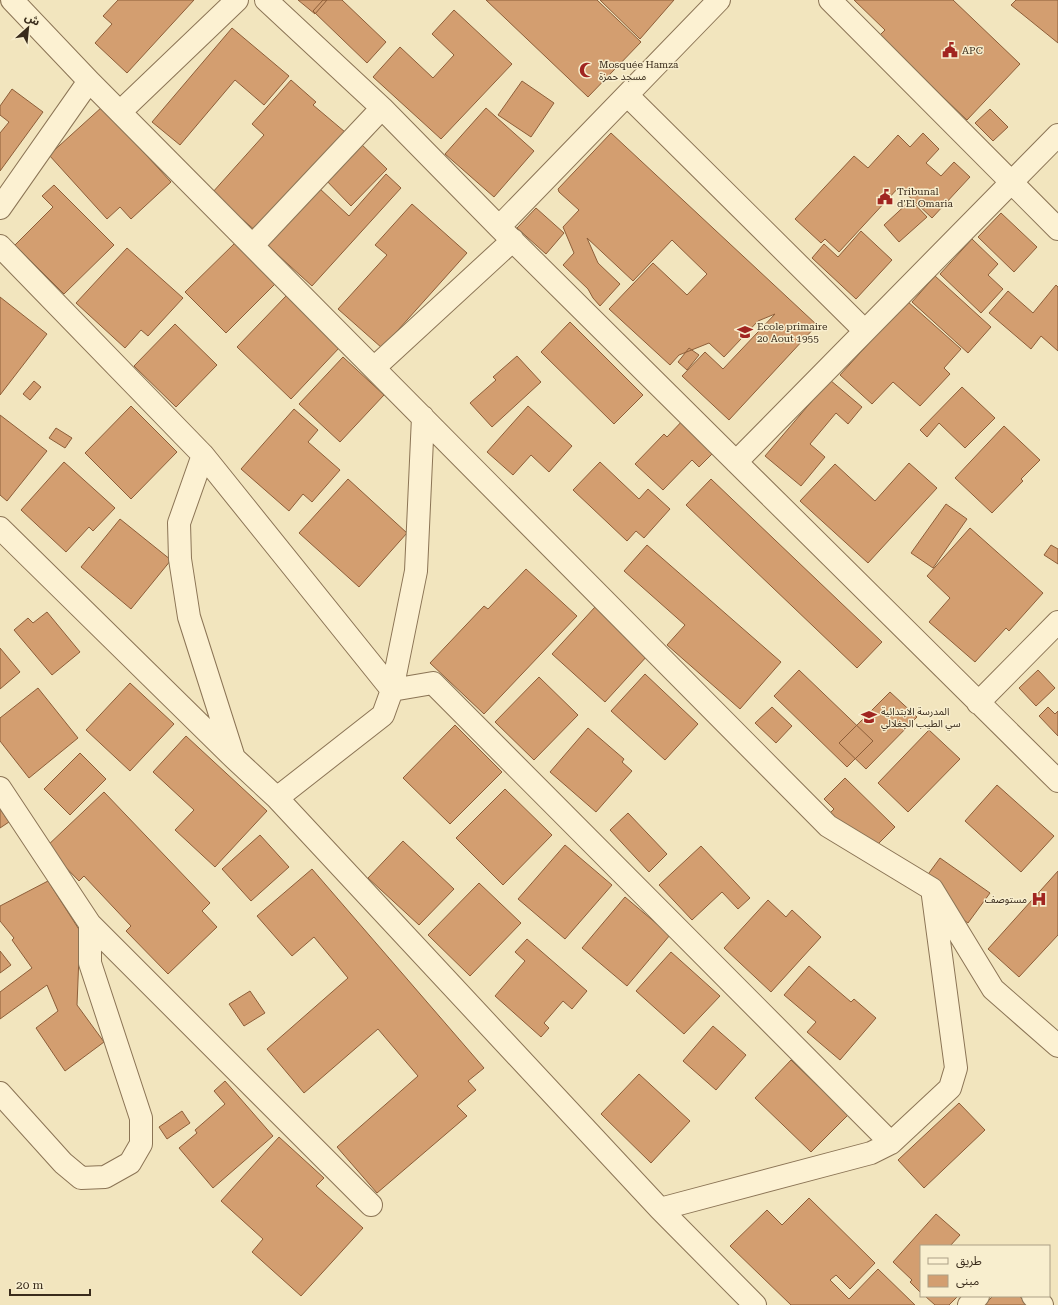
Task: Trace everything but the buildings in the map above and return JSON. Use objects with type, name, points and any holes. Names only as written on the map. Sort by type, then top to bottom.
[{"type":"street","points":[[266,0],[382,108],[1058,781]]},
{"type":"street","points":[[374,368],[506,233],[627,95],[719,0]]},
{"type":"street","points":[[830,0],[1058,229]]},
{"type":"street","points":[[120,112],[235,1]]},
{"type":"street","points":[[10,5],[89,81],[253,245],[828,826],[932,889],[994,989],[1058,1046]]},
{"type":"street","points":[[0,208],[89,81]]},
{"type":"street","points":[[627,95],[865,331]]},
{"type":"street","points":[[253,245],[382,108]]},
{"type":"street","points":[[736,462],[1058,135]]},
{"type":"street","points":[[0,246],[203,455],[392,690]]},
{"type":"street","points":[[278,798],[383,715],[392,690],[416,572],[423,417]]},
{"type":"street","points":[[203,455],[179,523],[180,559],[189,617],[234,758]]},
{"type":"street","points":[[0,528],[234,758],[278,798],[660,1209],[754,1305]]},
{"type":"street","points":[[978,703],[1058,622]]},
{"type":"street","points":[[392,690],[433,683],[891,1143]]},
{"type":"street","points":[[0,788],[90,924],[371,1205]]},
{"type":"street","points":[[660,1209],[871,1153],[891,1143],[950,1088],[956,1068],[932,889]]},
{"type":"street","points":[[0,1093],[63,1163],[81,1178],[105,1177],[130,1163],[141,1144],[140,1118],[90,963],[90,924]]},
{"type":"street","points":[[969,1305],[977,1297]]},
{"type":"street","points":[[1034,1297],[1042,1305]]},
{"type":"place","name":"APC","points":[[950,50]]},
{"type":"place","name":"Mosquée Hamza مسجد حمزة","points":[[587,70]]},
{"type":"place","name":"Tribunal d'El Omaria","points":[[885,197]]},
{"type":"place","name":"Ecole primaire 20 Aout 1955","points":[[745,332]]},
{"type":"place","name":"المدرسة الابتدائية سي الطيب الجغلالي","points":[[869,717]]},
{"type":"place","name":"مستوصف","points":[[1039,899]]}]
